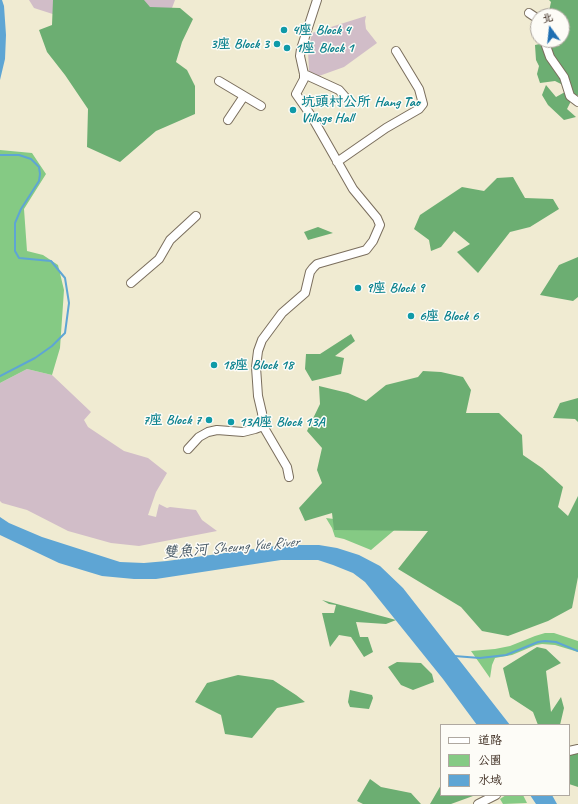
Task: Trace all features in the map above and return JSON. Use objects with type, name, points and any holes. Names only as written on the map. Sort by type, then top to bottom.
[{"type":"street","points":[[289,477],[287,467],[263,426],[258,396],[256,367],[258,351],[264,336],[282,313],[305,293],[310,272],[313,268],[317,264],[366,250],[378,233],[380,225],[377,218],[353,189],[312,117],[296,94],[304,79],[300,56],[301,49],[317,0]]},
{"type":"street","points":[[547,48],[550,57],[564,78],[570,96],[578,102]]},
{"type":"street","points":[[337,162],[386,128],[419,109],[423,104],[419,89],[396,51]]},
{"type":"street","points":[[304,74],[339,90],[346,98]]},
{"type":"street","points":[[219,81],[261,106]]},
{"type":"street","points":[[228,120],[244,96]]},
{"type":"street","points":[[131,284],[159,260],[170,240],[196,216]]},
{"type":"street","points":[[188,449],[199,437],[208,432],[217,430],[243,432],[263,426]]},
{"type":"street","points":[[478,804],[494,796]]},
{"type":"shaded area","points":[[29,0],[175,0],[169,16],[62,17],[34,8]]},
{"type":"shaded area","points":[[366,16],[366,29],[377,43],[344,67],[319,76],[309,71],[308,50],[312,33]]},
{"type":"shaded area","points":[[27,369],[52,375],[91,412],[84,420],[88,427],[124,451],[148,458],[167,473],[156,492],[148,515],[156,517],[159,504],[167,508],[170,507],[196,510],[202,520],[217,531],[139,546],[111,543],[68,531],[27,510],[2,503],[0,501],[0,383]]},
{"type":"green space","points":[[53,0],[144,0],[150,7],[180,8],[193,19],[182,42],[176,62],[187,70],[195,86],[195,114],[156,131],[120,162],[87,147],[88,109],[47,52],[39,30],[52,25]]},
{"type":"green space","points":[[549,0],[578,0],[578,95],[572,99],[567,109],[576,117],[564,120],[548,105],[542,95],[546,85],[556,97],[565,92],[563,85],[555,81],[540,83],[537,74],[539,66],[536,60],[535,48],[570,48],[570,8],[550,8],[551,2]]},
{"type":"green space","points":[[0,150],[32,153],[46,174],[24,209],[27,251],[43,255],[58,265],[64,290],[60,348],[52,375],[27,369],[0,383]]},
{"type":"green space","points":[[513,177],[525,198],[553,199],[559,209],[530,227],[510,232],[478,273],[457,252],[470,244],[454,231],[441,247],[431,251],[429,240],[414,229],[420,215],[462,187],[484,191],[497,178]]},
{"type":"green space","points":[[318,227],[333,233],[308,240],[304,232]]},
{"type":"green space","points":[[578,257],[578,297],[573,301],[540,295],[559,265]]},
{"type":"green space","points":[[351,334],[355,341],[335,356],[344,358],[341,374],[312,381],[305,369],[306,354],[320,354]]},
{"type":"green space","points":[[423,371],[441,372],[463,377],[471,390],[466,413],[499,413],[522,435],[523,455],[542,468],[563,487],[558,507],[568,516],[578,496],[578,577],[572,608],[548,621],[508,636],[482,631],[461,607],[398,569],[428,531],[334,530],[332,513],[305,521],[299,508],[322,483],[317,470],[322,448],[307,431],[320,404],[319,386],[348,393],[366,401],[386,385],[418,377]]},
{"type":"green space","points":[[578,398],[578,422],[575,419],[553,418],[560,403]]},
{"type":"green space","points":[[326,518],[398,527],[371,550],[335,537]]},
{"type":"green space","points":[[322,600],[396,620],[386,624],[356,622],[360,637],[368,637],[373,652],[364,657],[351,637],[339,635],[330,647],[322,613],[334,613],[336,605],[329,604]]},
{"type":"green space","points":[[545,633],[554,633],[578,641],[578,652],[555,645],[536,645],[512,655],[495,658],[492,665],[490,678],[471,651],[510,646]]},
{"type":"green space","points":[[537,647],[546,649],[561,663],[546,671],[551,712],[561,697],[564,708],[560,724],[538,724],[533,712],[510,697],[503,668]]},
{"type":"green space","points":[[397,662],[421,663],[432,674],[434,682],[413,690],[401,685],[388,667]]},
{"type":"green space","points":[[238,675],[273,680],[305,702],[277,708],[252,738],[225,734],[221,715],[195,702],[207,683]]},
{"type":"green space","points":[[350,690],[372,695],[373,698],[369,709],[350,707],[348,702]]},
{"type":"green space","points":[[578,750],[578,787],[570,784],[570,754]]},
{"type":"green space","points":[[370,779],[381,787],[411,793],[421,804],[363,804],[357,801]]},
{"type":"green space","points":[[440,787],[440,796],[473,796],[451,804],[430,804]]},
{"type":"green space","points":[[504,796],[524,796],[527,803],[503,804],[500,799]]},
{"type":"water","points":[[0,0],[2,0],[4,6],[6,35],[5,59],[0,80]]},
{"type":"water","points":[[0,517],[9,523],[42,537],[120,562],[144,563],[167,561],[283,545],[319,545],[337,548],[359,555],[380,566],[403,588],[509,724],[476,724],[443,679],[365,582],[353,573],[333,565],[318,560],[281,560],[156,579],[134,579],[102,576],[59,563],[0,535]]},
{"type":"water","points":[[531,796],[553,796],[557,804],[536,804]]},
{"type":"waterway","points":[[0,155],[19,155],[31,159],[39,167],[39,181],[21,209],[15,223],[15,251],[19,258],[51,261],[65,278],[69,303],[65,333],[52,346],[35,358],[0,376]]},
{"type":"waterway","points":[[454,656],[480,658],[506,655],[538,642],[545,641],[556,642],[578,651]]},
{"type":"place","name":"4座 Block 4","points":[[284,30]]},
{"type":"place","name":"3座 Block 3","points":[[277,44]]},
{"type":"place","name":"1座 Block 1","points":[[287,48]]},
{"type":"place","name":"坑頭村公所 Hang Tao Village Hall","points":[[293,110]]},
{"type":"place","name":"9座 Block 9","points":[[358,288]]},
{"type":"place","name":"6座 Block 6","points":[[411,316]]},
{"type":"place","name":"18座 Block 18","points":[[214,365]]},
{"type":"place","name":"7座 Block 7","points":[[209,420]]},
{"type":"place","name":"13A座 Block 13A","points":[[231,422]]},
{"type":"water label","name":"雙魚河 Sheung Yue River","points":[[231,548]]}]
